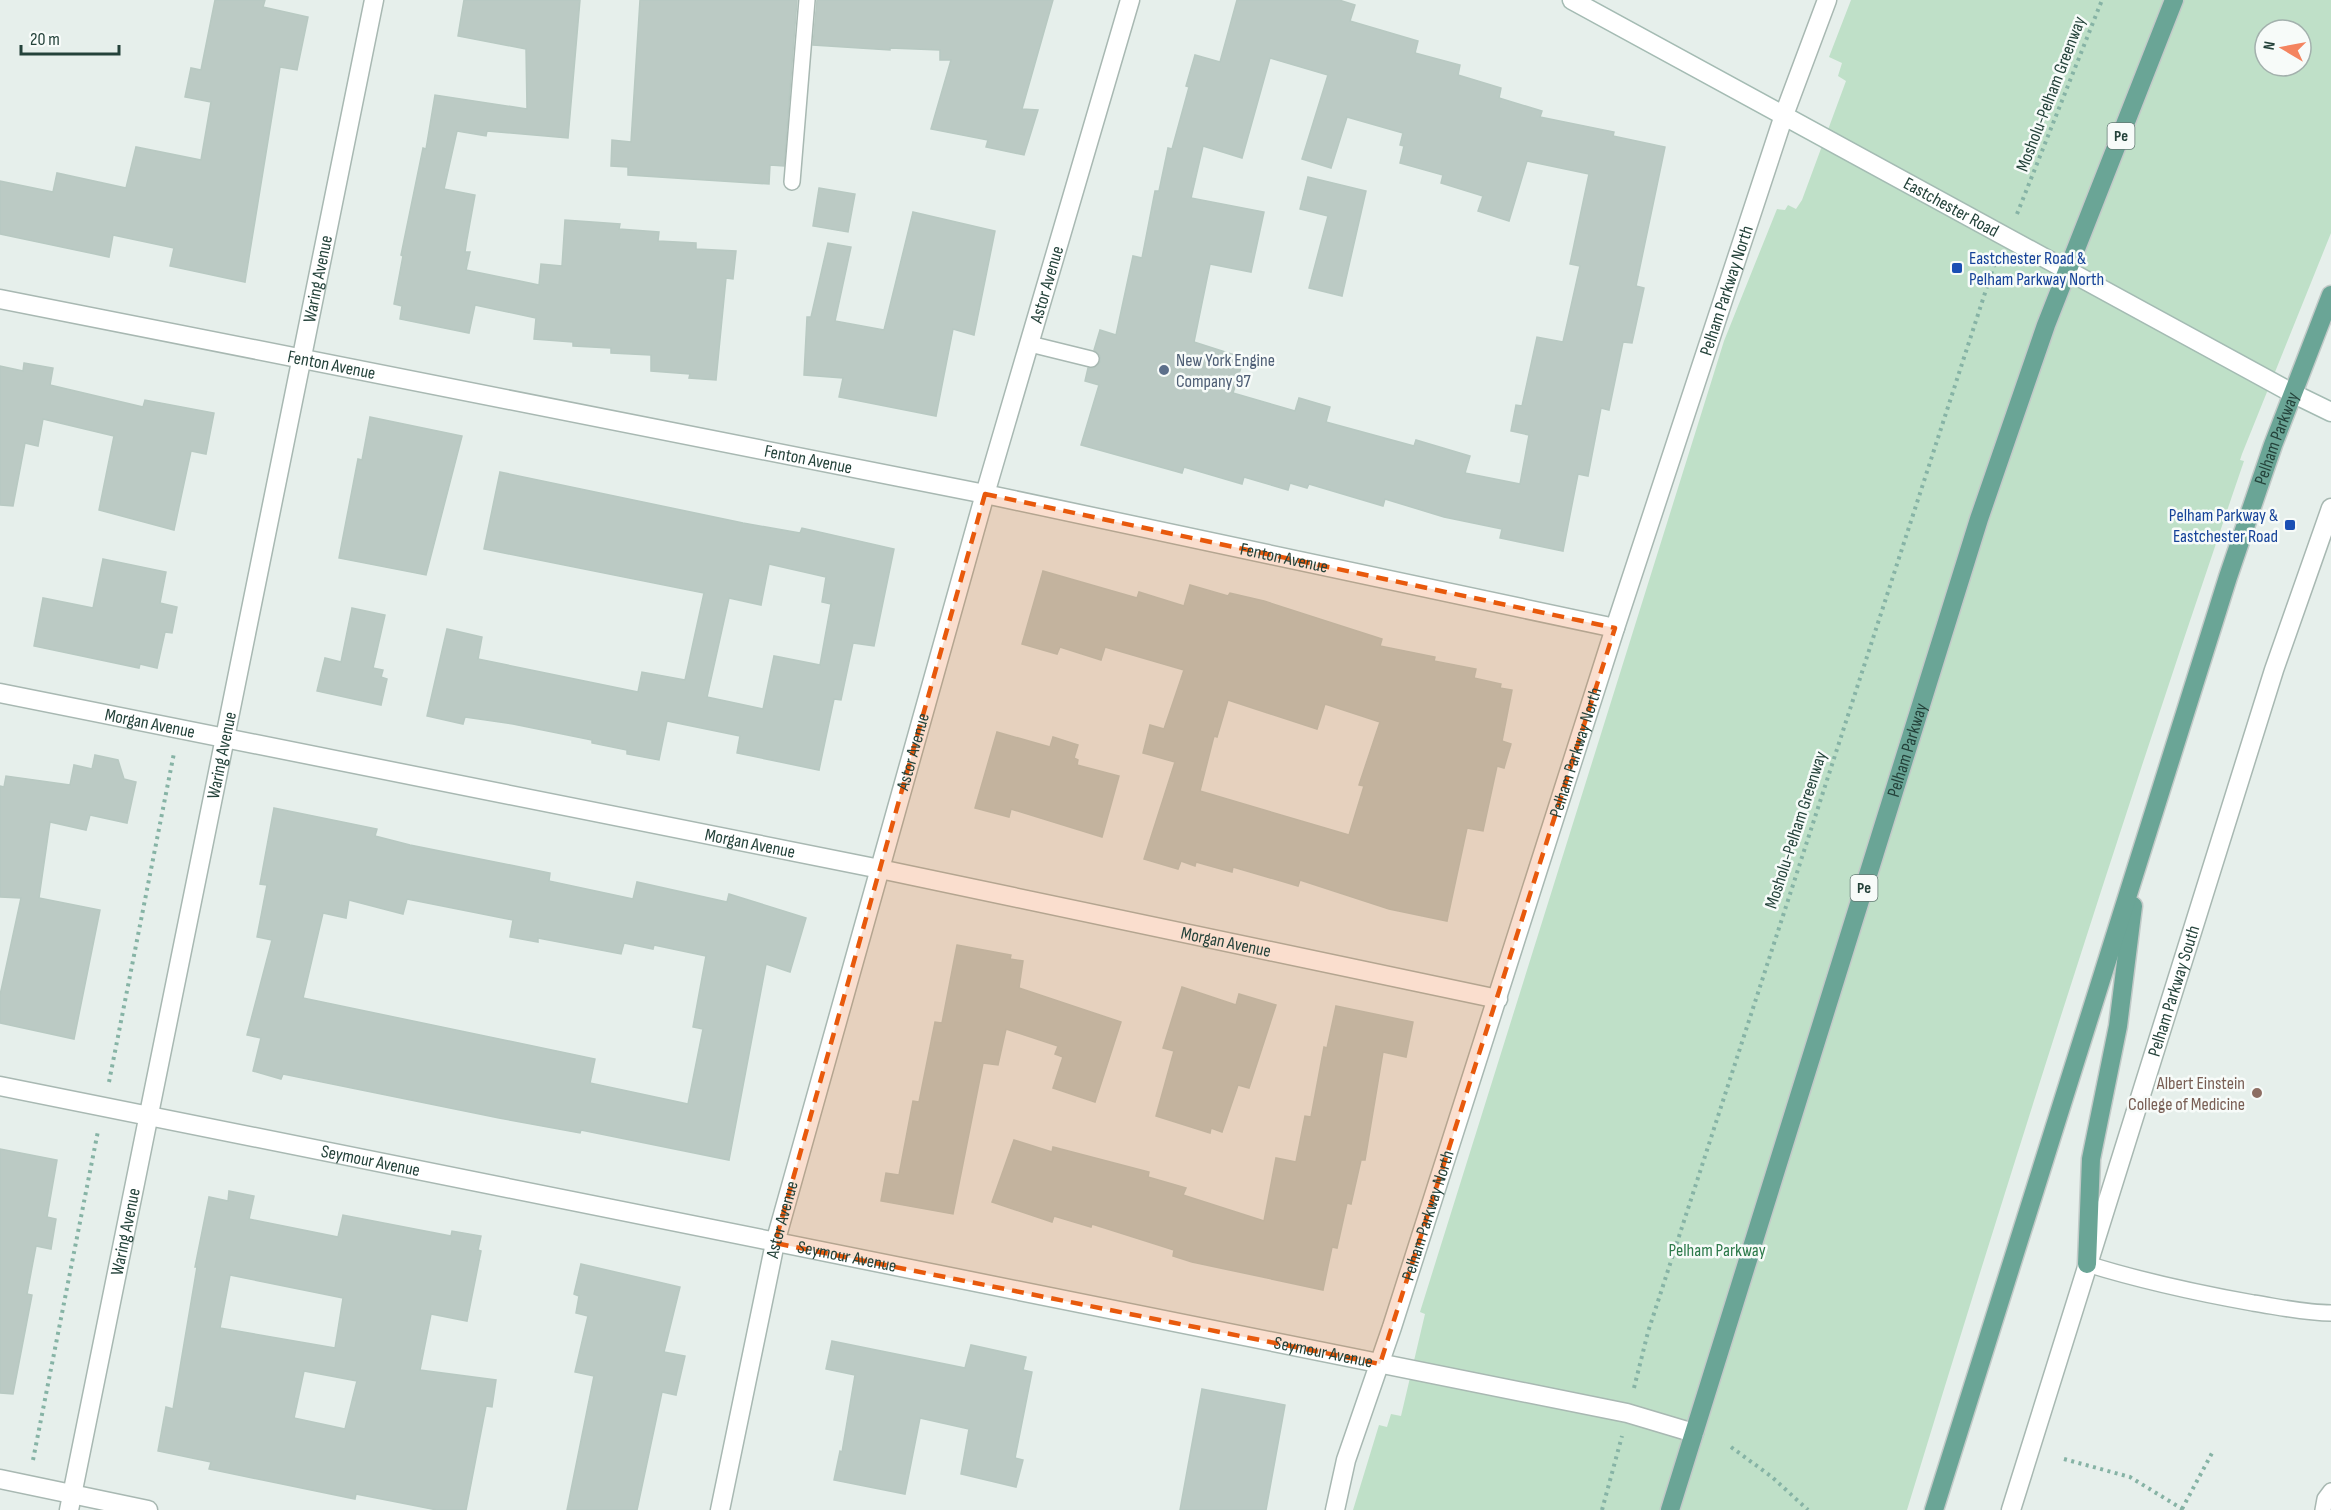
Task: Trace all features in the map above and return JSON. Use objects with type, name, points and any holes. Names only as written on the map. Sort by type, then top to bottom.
[{"type":"main road","name":"Pelham Parkway","points":[[1670,1510],[1979,519],[2027,377],[2174,0]]},
{"type":"main road","name":"Pelham Parkway","points":[[1934,1510],[2228,577],[2292,393],[2331,295]]},
{"type":"main road","points":[[2087,1264],[2091,1159],[2118,1026],[2138,864]]},
{"type":"street","name":"Waring Avenue","points":[[71,1502],[374,0]]},
{"type":"street","name":"Astor Avenue","points":[[720,1510],[775,1243],[986,494],[1130,0]]},
{"type":"street","name":"Eastchester Road","points":[[1572,0],[2292,393],[2331,412]]},
{"type":"street","name":"Pelham Parkway North","points":[[1335,1510],[1346,1460],[1380,1364],[1615,628],[1784,115],[1827,0]]},
{"type":"street","name":"Fenton Avenue","points":[[0,299],[986,494],[1615,628]]},
{"type":"street","name":"Pelham Parkway South","points":[[2011,1510],[2274,670],[2331,508]]},
{"type":"street","name":"Morgan Avenue","points":[[0,693],[880,869],[1498,999]]},
{"type":"street","name":"Seymour Avenue","points":[[0,1086],[1627,1413],[1694,1433]]},
{"type":"street","points":[[0,1479],[71,1502],[148,1510]]},
{"type":"lane","points":[[792,182],[807,0]]},
{"type":"lane","points":[[1030,344],[1091,359]]},
{"type":"lane","points":[[2087,1264],[2144,1281],[2206,1294],[2313,1313],[2331,1313]]},
{"type":"lane","points":[[2323,1510],[2325,1499],[2331,1491]]},
{"type":"path","name":"Mosholu-Pelham Greenway","points":[[2025,198],[2102,0]]},
{"type":"path","name":"Mosholu-Pelham Greenway","points":[[1633,1390],[1656,1310],[1988,279]]},
{"type":"path","points":[[109,1082],[174,752]]},
{"type":"path","points":[[33,1460],[99,1129]]},
{"type":"path","points":[[1602,1510],[1620,1441]]},
{"type":"path","points":[[1731,1447],[1772,1477],[1808,1510]]},
{"type":"path","points":[[2064,1458],[2130,1477],[2183,1510],[2212,1453]]},
{"type":"highlighted area","points":[[985,494],[1615,628],[1380,1364],[775,1243]]},
{"type":"green space","name":"Pelham Parkway","points":[[1851,0],[2331,0],[2331,233],[2240,460],[2244,461],[2071,984],[1907,1510],[1353,1510],[1379,1425],[1387,1427],[1391,1414],[1401,1416],[1425,1314],[1420,1312],[1724,341],[1777,209],[1785,210],[1788,205],[1796,209],[1802,200],[1846,81],[1838,76],[1842,63],[1829,57]]},
{"type":"building","points":[[215,0],[265,0],[263,7],[308,17],[297,70],[280,67],[245,282],[170,266],[174,248],[113,235],[109,257],[0,234],[0,181],[53,192],[57,173],[126,188],[136,147],[201,160],[211,102],[185,97],[191,68],[201,70]]},
{"type":"building","points":[[464,0],[580,0],[568,138],[487,131],[486,136],[457,131],[444,189],[475,195],[465,252],[470,252],[466,270],[539,285],[541,264],[562,266],[565,220],[620,224],[619,229],[659,232],[658,241],[696,243],[696,249],[736,251],[733,279],[726,278],[716,380],[689,378],[690,374],[651,371],[651,355],[611,353],[611,348],[573,346],[573,342],[534,339],[536,318],[475,305],[469,333],[400,319],[402,306],[394,304],[403,256],[401,255],[423,148],[426,149],[435,95],[527,109],[526,49],[458,36]]},
{"type":"building","points":[[640,0],[797,0],[784,166],[770,165],[769,184],[628,175],[628,167],[611,166],[612,140],[631,142]]},
{"type":"building","points":[[817,0],[1053,0],[1022,109],[1038,110],[1024,155],[986,147],[988,140],[931,129],[951,60],[940,60],[940,50],[890,48],[890,50],[813,45]]},
{"type":"building","points":[[1237,0],[1339,0],[1355,5],[1350,21],[1418,41],[1415,53],[1460,65],[1458,75],[1501,88],[1499,98],[1542,111],[1540,117],[1614,132],[1613,136],[1665,147],[1636,286],[1644,288],[1632,343],[1623,342],[1609,410],[1601,408],[1588,476],[1578,474],[1563,551],[1500,538],[1502,529],[1444,517],[1385,499],[1383,506],[1309,484],[1307,488],[1290,483],[1288,490],[1244,477],[1242,484],[1184,467],[1182,473],[1081,445],[1099,385],[1085,381],[1088,368],[1094,368],[1100,362],[1100,356],[1094,350],[1100,330],[1116,335],[1133,256],[1142,258],[1155,191],[1159,191],[1168,148],[1172,149],[1195,55],[1220,62]],"holes":[[[1270,58],[1328,75],[1302,159],[1331,168],[1347,117],[1403,133],[1400,145],[1404,146],[1400,163],[1443,175],[1441,183],[1483,196],[1478,211],[1509,221],[1527,161],[1589,174],[1570,264],[1580,266],[1563,342],[1537,337],[1522,406],[1516,405],[1511,431],[1529,435],[1520,484],[1465,473],[1470,456],[1416,440],[1414,446],[1326,422],[1330,407],[1299,398],[1295,411],[1233,393],[1244,358],[1194,342],[1210,264],[1251,272],[1264,212],[1191,198],[1203,146],[1242,158]]]},
{"type":"building","points":[[1308,177],[1366,191],[1342,296],[1309,288],[1328,216],[1300,209]]},
{"type":"building","points":[[819,188],[855,194],[848,232],[813,226]]},
{"type":"building","points":[[913,212],[995,231],[974,335],[953,329],[936,416],[839,397],[843,378],[804,375],[807,317],[811,317],[828,243],[851,247],[835,321],[884,330]]},
{"type":"building","points":[[24,363],[53,368],[50,385],[143,407],[145,400],[214,413],[206,454],[191,451],[174,530],[99,510],[114,436],[43,419],[38,446],[25,443],[13,506],[0,505],[0,366],[23,371]]},
{"type":"building","points":[[370,417],[462,436],[426,575],[339,558],[358,459],[362,460]]},
{"type":"building","points":[[500,472],[743,523],[800,533],[802,528],[894,549],[874,646],[853,643],[841,700],[834,699],[819,770],[737,753],[740,736],[667,721],[659,760],[627,754],[627,750],[592,743],[592,740],[513,724],[465,717],[463,724],[427,716],[447,629],[482,637],[478,659],[638,692],[642,672],[685,680],[704,593],[484,549]],"holes":[[[769,564],[826,577],[822,602],[831,604],[820,665],[774,656],[763,709],[707,697],[729,598],[761,605]]]},
{"type":"building","points":[[103,559],[166,572],[160,603],[177,607],[172,633],[165,632],[157,668],[140,664],[139,668],[34,646],[43,598],[93,608]]},
{"type":"building","points":[[1043,571],[1137,598],[1139,592],[1184,606],[1190,585],[1228,596],[1230,593],[1264,601],[1382,639],[1380,646],[1435,657],[1434,661],[1476,669],[1474,678],[1501,684],[1500,688],[1512,690],[1502,741],[1511,744],[1504,768],[1497,766],[1483,831],[1467,828],[1447,921],[1389,909],[1300,880],[1298,886],[1233,867],[1232,872],[1196,862],[1195,866],[1181,861],[1178,869],[1144,859],[1175,762],[1143,753],[1150,725],[1164,729],[1184,670],[1105,647],[1101,660],[1060,647],[1057,654],[1022,644]],"holes":[[[1228,700],[1317,729],[1325,704],[1380,722],[1359,785],[1364,786],[1349,835],[1200,791],[1214,736],[1217,737]]]},
{"type":"building","points":[[352,608],[385,615],[373,668],[383,670],[381,677],[387,679],[381,705],[317,691],[325,658],[341,662]]},
{"type":"building","points":[[997,732],[1050,747],[1053,737],[1078,745],[1074,758],[1078,760],[1077,765],[1119,776],[1102,837],[1011,809],[1009,817],[975,808]]},
{"type":"building","points":[[95,755],[118,760],[124,779],[136,782],[127,823],[90,815],[86,830],[50,822],[39,898],[100,910],[74,1039],[0,1023],[0,995],[21,898],[0,897],[0,786],[4,787],[6,776],[70,785],[74,765],[92,769]]},
{"type":"building","points":[[274,808],[377,829],[375,836],[550,873],[549,881],[633,899],[637,882],[727,902],[729,894],[806,918],[790,972],[766,964],[729,1160],[581,1130],[580,1133],[499,1118],[283,1074],[281,1079],[253,1071],[261,1038],[247,1035],[272,940],[257,937],[267,885],[260,884]],"holes":[[[407,899],[513,920],[510,937],[538,942],[538,938],[621,954],[624,943],[653,949],[654,945],[706,956],[693,1027],[703,1029],[688,1104],[590,1083],[595,1059],[303,998],[323,913],[346,918],[349,900],[403,914]]]},
{"type":"building","points":[[957,945],[1011,955],[1010,959],[1023,961],[1019,988],[1121,1022],[1095,1102],[1053,1088],[1063,1057],[1055,1054],[1058,1046],[1006,1029],[998,1065],[983,1063],[953,1214],[881,1201],[886,1173],[899,1175],[913,1101],[919,1102],[935,1022],[942,1023]]},
{"type":"building","points":[[1182,987],[1236,1005],[1239,994],[1276,1005],[1249,1088],[1238,1085],[1222,1132],[1211,1128],[1210,1133],[1156,1116],[1174,1051],[1163,1048]]},
{"type":"building","points":[[1336,1006],[1413,1022],[1406,1057],[1383,1052],[1365,1160],[1361,1160],[1351,1204],[1347,1203],[1337,1248],[1332,1247],[1323,1290],[1192,1262],[1173,1256],[1174,1250],[1092,1224],[1091,1227],[1054,1216],[1052,1222],[992,1202],[1014,1140],[1052,1152],[1053,1147],[1149,1172],[1148,1177],[1186,1188],[1183,1195],[1264,1221],[1276,1158],[1296,1162],[1305,1116],[1311,1117],[1324,1047],[1327,1048]]},
{"type":"building","points":[[0,1149],[57,1160],[47,1217],[56,1219],[51,1249],[36,1246],[27,1294],[32,1295],[13,1394],[0,1393]]},
{"type":"building","points":[[229,1191],[254,1196],[249,1219],[338,1237],[343,1215],[451,1236],[452,1231],[481,1236],[478,1250],[481,1251],[467,1321],[431,1314],[420,1370],[496,1380],[492,1407],[486,1406],[466,1510],[437,1510],[356,1494],[355,1499],[209,1469],[211,1462],[158,1451],[166,1407],[173,1409],[197,1267],[195,1267],[209,1197],[228,1201]],"holes":[[[230,1275],[343,1298],[335,1348],[220,1328]],[[304,1371],[357,1381],[345,1429],[294,1418]]]},
{"type":"building","points":[[581,1264],[680,1287],[664,1352],[685,1356],[676,1395],[662,1392],[637,1510],[567,1510],[594,1376],[575,1372],[588,1316],[576,1313],[579,1296],[574,1294]]},
{"type":"building","points":[[832,1341],[965,1368],[971,1345],[1026,1357],[1023,1370],[1032,1372],[1015,1458],[1023,1460],[1016,1487],[961,1474],[969,1429],[920,1418],[905,1494],[834,1480],[840,1451],[842,1452],[855,1375],[826,1369]]},
{"type":"building","points":[[1202,1389],[1285,1405],[1266,1510],[1180,1510]]},
{"type":"place","name":"Eastchester Road & Pelham Parkway North","points":[[1957,268]]},
{"type":"place","name":"New York Engine Company 97","points":[[1164,370]]},
{"type":"place","name":"Pelham Parkway & Eastchester Road","points":[[2290,525]]},
{"type":"place","name":"Albert Einstein College of Medicine","points":[[2257,1093]]}]
